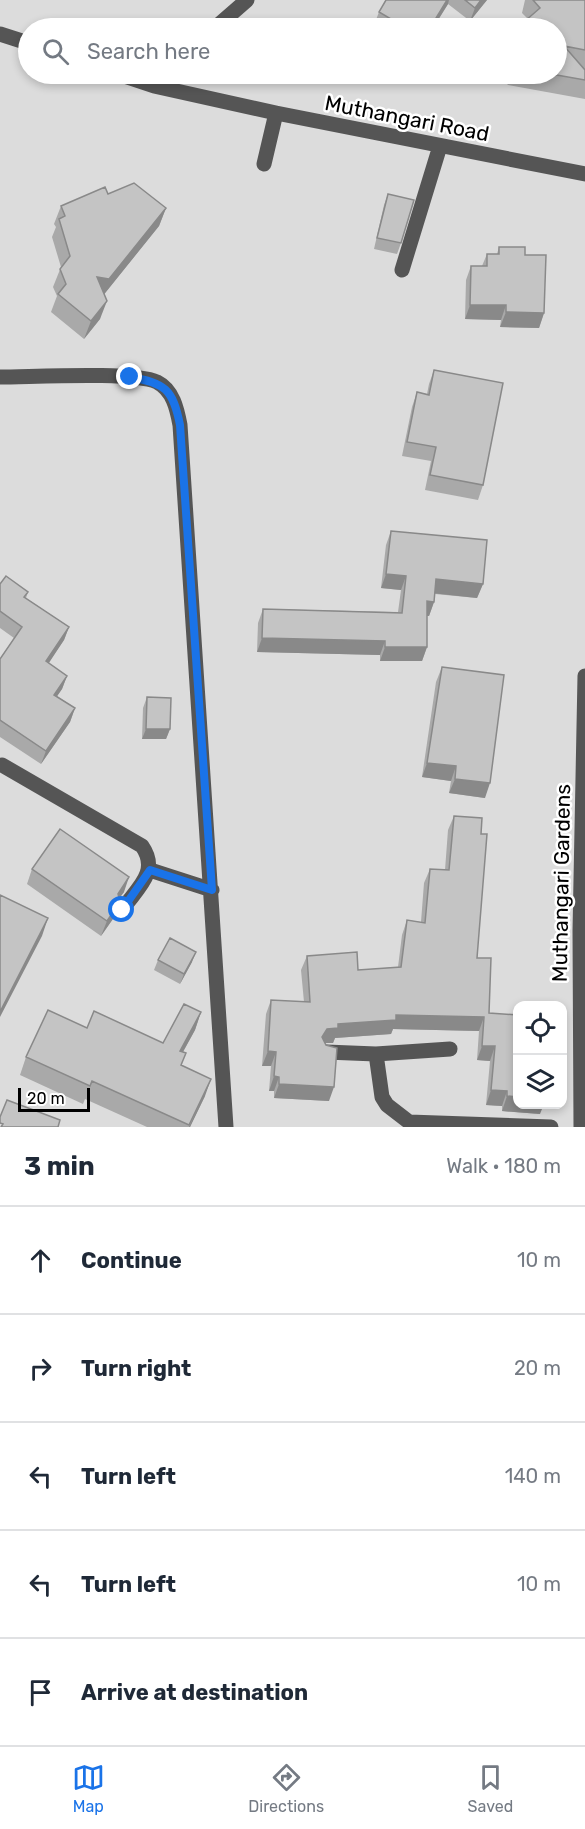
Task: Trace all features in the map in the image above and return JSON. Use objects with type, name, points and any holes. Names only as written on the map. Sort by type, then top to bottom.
[{"type":"street","points":[[226,18],[247,0]]},
{"type":"street","points":[[0,34],[18,40]]},
{"type":"street","name":"Muthangari Road","points":[[148,84],[276,113],[585,174]]},
{"type":"street","points":[[264,164],[276,113]]},
{"type":"street","points":[[402,270],[440,146]]},
{"type":"street","points":[[0,377],[130,377],[157,382],[169,392],[176,405],[180,425],[226,1127]]},
{"type":"street","name":"Muthangari Gardens","points":[[581,1127],[585,676]]},
{"type":"street","points":[[2,765],[142,846],[149,856],[150,870],[122,910]]},
{"type":"street","points":[[150,870],[212,890]]},
{"type":"street","points":[[326,1052],[376,1054],[450,1049]]},
{"type":"street","points":[[376,1054],[382,1097],[387,1105],[409,1122],[551,1127]]},
{"type":"shaded area","points":[[0,0],[585,0],[585,1127],[0,1127]]},
{"type":"building","points":[[386,0],[447,0],[436,18],[389,18],[379,12]]},
{"type":"building","points":[[465,0],[481,0],[475,8]]},
{"type":"building","points":[[533,0],[585,0],[585,50],[567,47],[567,18],[528,18],[540,8]]},
{"type":"building","points":[[567,49],[585,70],[585,80],[567,77]]},
{"type":"building","points":[[134,183],[166,208],[109,279],[97,277],[107,301],[91,321],[58,294],[66,284],[60,269],[70,256],[59,219],[65,216],[61,206],[105,187],[108,194]]},
{"type":"building","points":[[388,194],[414,200],[401,243],[377,238]]},
{"type":"building","points":[[499,247],[525,247],[525,255],[546,255],[544,313],[506,312],[506,305],[470,305],[471,266],[487,266],[487,254],[499,254]]},
{"type":"building","points":[[434,370],[503,383],[483,485],[430,475],[436,447],[407,442],[417,392],[429,395]]},
{"type":"building","points":[[391,531],[487,540],[483,584],[436,579],[434,602],[427,601],[427,647],[385,647],[385,641],[262,638],[263,609],[402,613],[406,576],[386,574]]},
{"type":"building","points":[[6,576],[28,592],[24,597],[69,627],[46,661],[67,676],[54,695],[75,708],[46,751],[0,720],[0,659],[22,627],[0,611],[0,584]]},
{"type":"building","points":[[442,667],[504,675],[490,783],[455,779],[456,766],[427,763]]},
{"type":"building","points":[[147,697],[171,698],[170,729],[146,729]]},
{"type":"building","points":[[454,816],[482,818],[481,834],[487,834],[477,958],[491,958],[489,1013],[513,1015],[513,1097],[507,1096],[507,1091],[491,1090],[495,1046],[482,1046],[484,1017],[396,1015],[396,1020],[338,1024],[338,1028],[327,1029],[322,1037],[326,1045],[337,1048],[334,1087],[279,1084],[279,1077],[274,1076],[276,1052],[268,1051],[271,1000],[310,1002],[307,956],[357,952],[358,970],[401,967],[407,920],[425,923],[430,869],[449,870]]},
{"type":"building","points":[[60,829],[129,877],[118,894],[120,902],[107,921],[32,869]]},
{"type":"building","points":[[0,895],[48,918],[0,1012]]},
{"type":"building","points":[[170,938],[196,952],[184,974],[158,960]]},
{"type":"building","points":[[184,1004],[201,1012],[180,1051],[186,1053],[181,1065],[211,1079],[189,1125],[92,1081],[90,1086],[26,1057],[48,1010],[87,1028],[94,1011],[163,1043]]},
{"type":"building","points":[[7,1100],[60,1120],[58,1127],[1,1127],[3,1124],[0,1123],[0,1117]]},
{"type":"route","points":[[122,910],[150,870],[212,890],[195,670],[180,425],[176,405],[169,392],[157,382],[130,377]]}]
